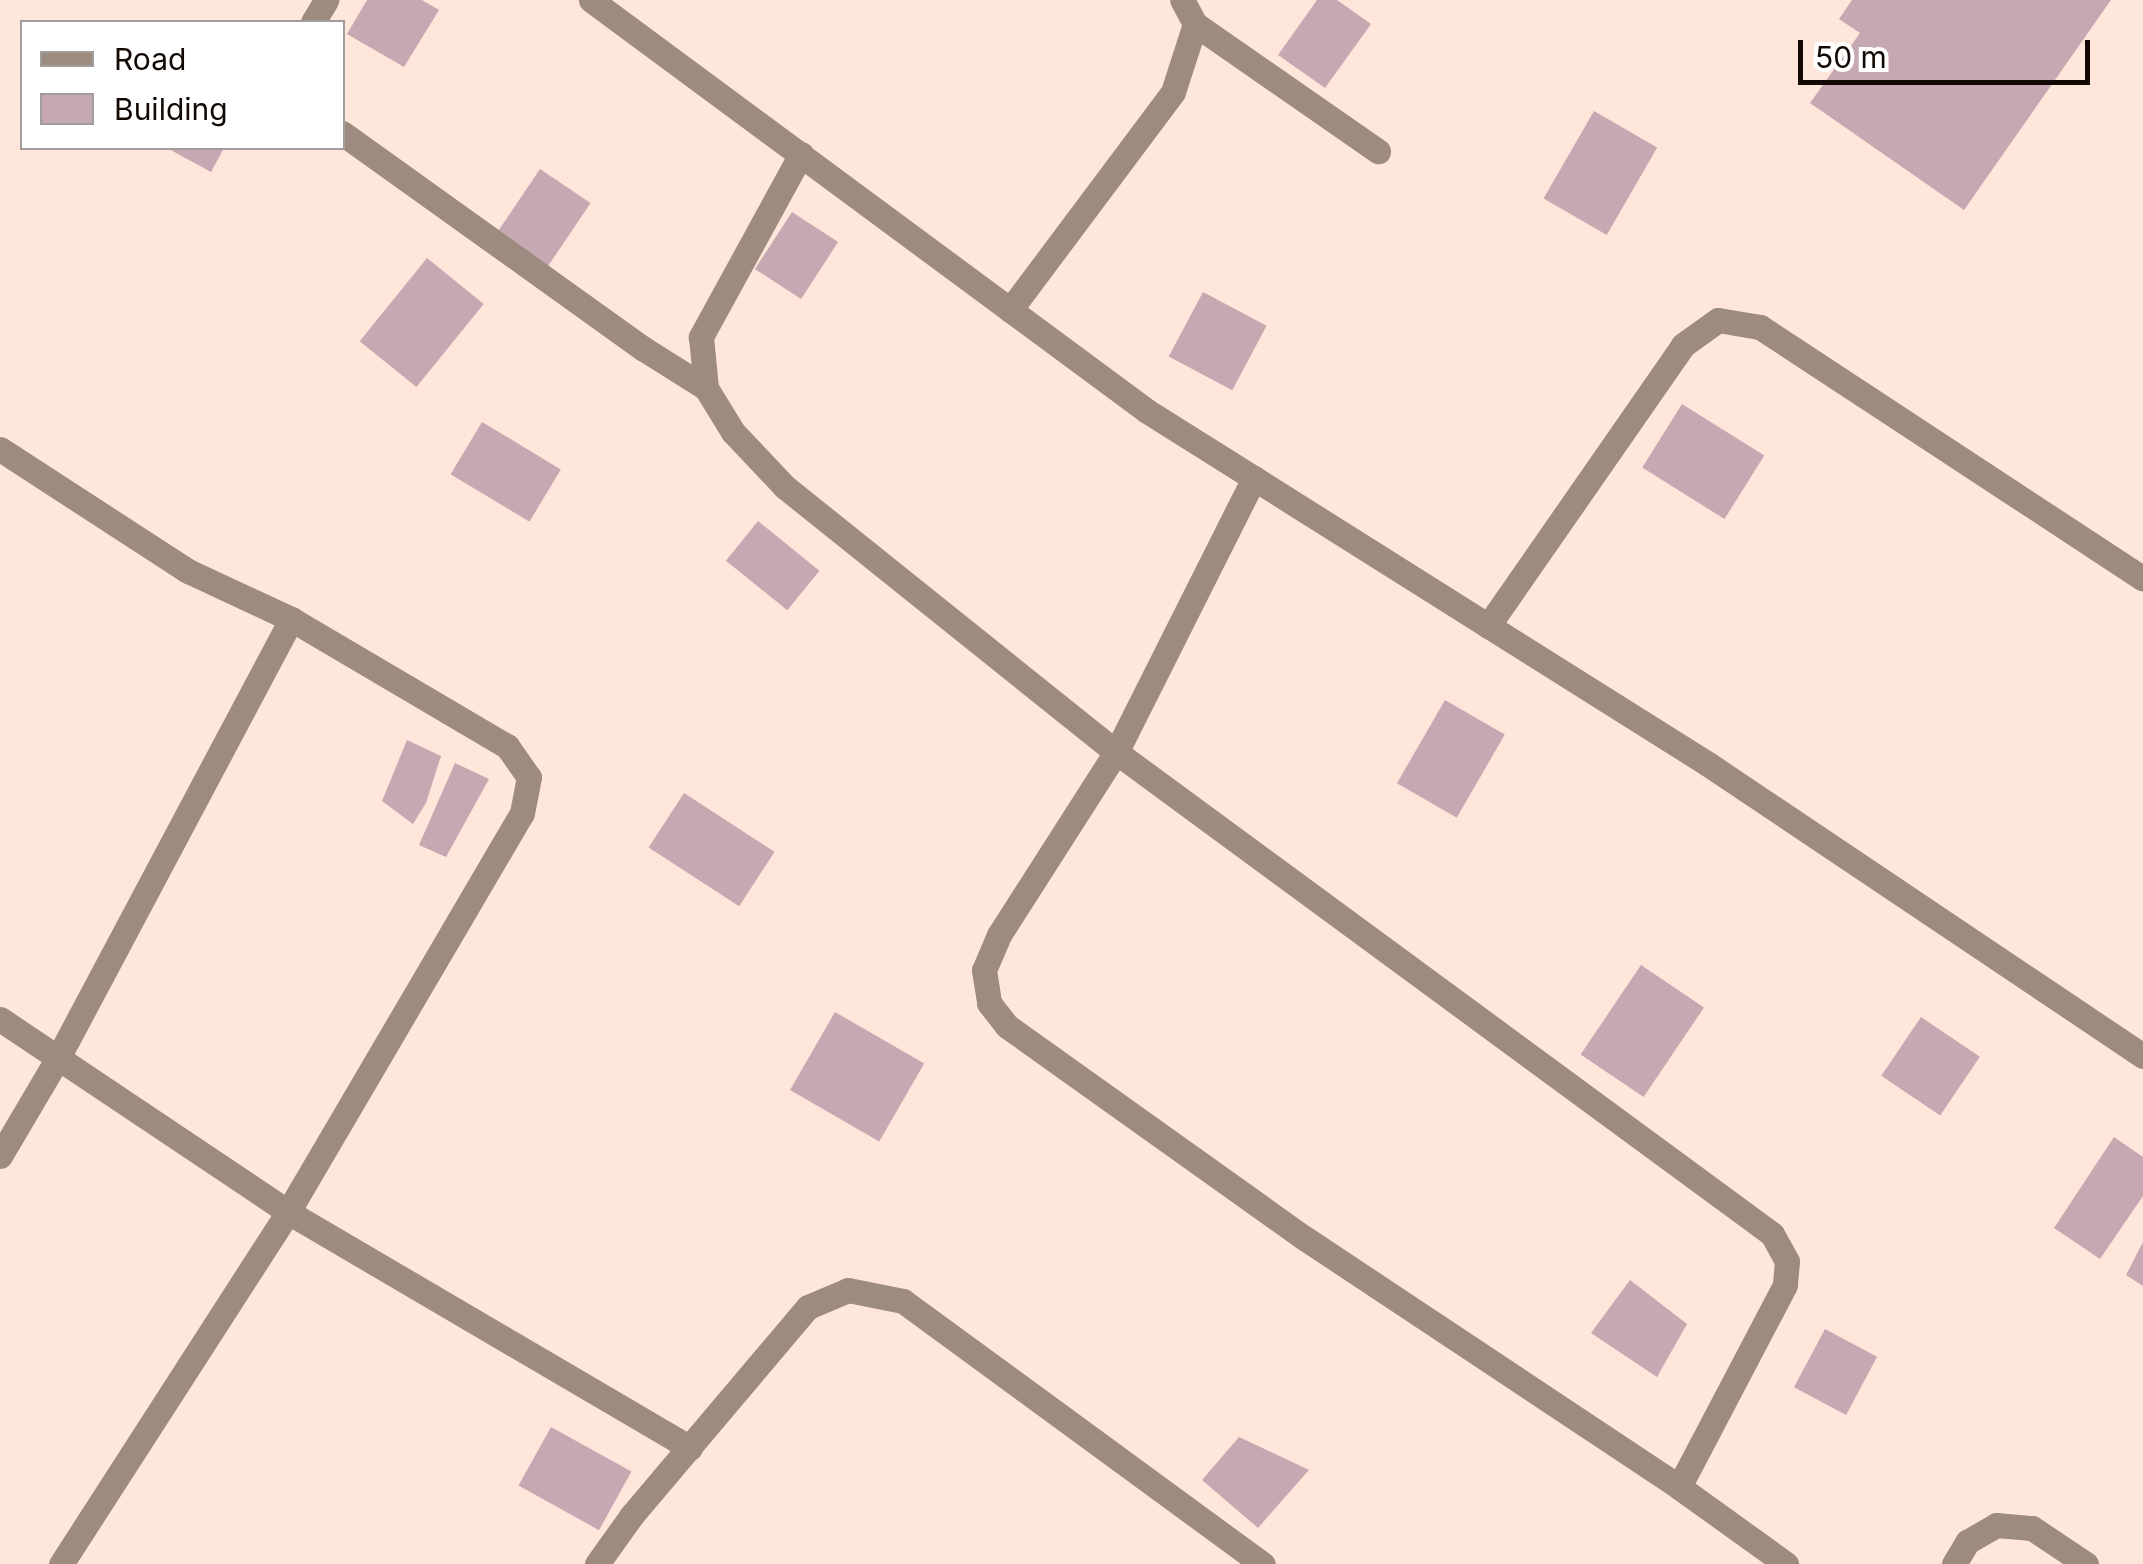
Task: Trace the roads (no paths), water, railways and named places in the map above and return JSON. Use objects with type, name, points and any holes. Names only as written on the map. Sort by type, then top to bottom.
[{"type":"street","points":[[591,0],[1147,411],[1708,764],[2143,1056]]},
{"type":"street","points":[[1182,0],[1195,24],[1378,152]]},
{"type":"street","points":[[1010,310],[1173,92],[1195,24]]},
{"type":"street","points":[[345,134],[644,349],[706,388],[733,432],[785,487],[1116,752],[1772,1234],[1787,1260],[1785,1285],[1679,1486]]},
{"type":"street","points":[[706,388],[702,337],[801,154]]},
{"type":"street","points":[[1488,626],[1683,345],[1718,320],[1760,327],[2143,578]]},
{"type":"street","points":[[0,449],[188,571],[290,619],[507,746],[529,777],[522,813],[288,1212],[61,1564]]},
{"type":"street","points":[[1254,478],[1116,752],[999,934],[984,970],[989,1003],[1008,1026],[1291,1228],[1679,1486],[1786,1564]]},
{"type":"street","points":[[0,1156],[59,1056],[290,619]]},
{"type":"street","points":[[0,1019],[288,1212],[690,1448]]},
{"type":"street","points":[[597,1564],[632,1515],[808,1307],[848,1290],[902,1301],[1264,1564]]},
{"type":"street","points":[[1954,1564],[1967,1542],[1996,1525],[2032,1528],[2086,1564]]}]
